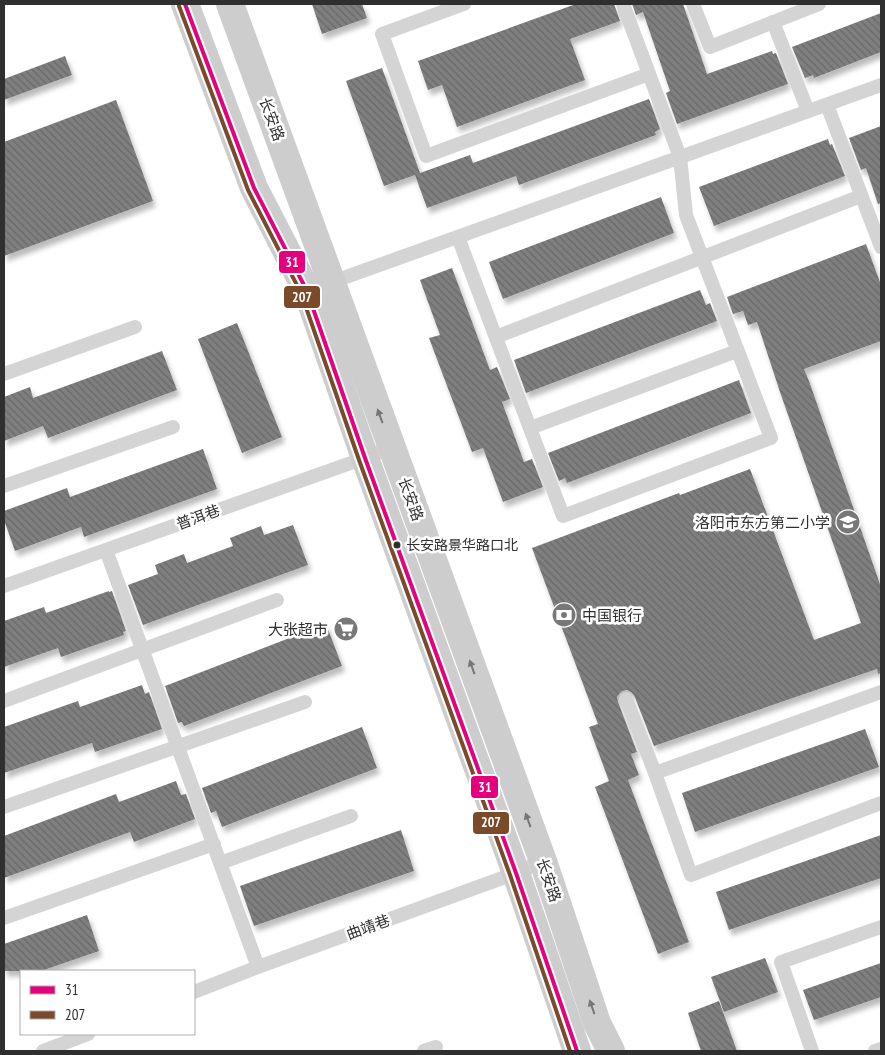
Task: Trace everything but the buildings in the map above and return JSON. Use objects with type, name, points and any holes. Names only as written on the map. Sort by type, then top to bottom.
[{"type":"main road","name":"长安路","points":[[185,4],[254,188],[307,291],[516,873],[577,1051]]},
{"type":"main road","name":"长安路","points":[[230,4],[543,860],[598,1023],[611,1051]]},
{"type":"lane","points":[[464,4],[382,34],[426,156],[649,74]]},
{"type":"lane","points":[[458,237],[563,516],[771,438],[686,214],[680,157],[623,4]]},
{"type":"lane","points":[[693,4],[710,47],[819,4]]},
{"type":"lane","points":[[773,22],[808,111]]},
{"type":"lane","points":[[332,282],[881,85]]},
{"type":"lane","points":[[827,105],[862,196],[876,217],[881,248]]},
{"type":"lane","points":[[496,337],[862,196]]},
{"type":"lane","points":[[4,374],[135,327]]},
{"type":"lane","points":[[530,428],[738,351]]},
{"type":"lane","points":[[4,486],[173,427]]},
{"type":"lane","name":"普洱巷","points":[[5,582],[106,550],[366,458],[391,447]]},
{"type":"lane","points":[[106,550],[258,967]]},
{"type":"lane","points":[[4,701],[277,600]]},
{"type":"lane","points":[[655,773],[881,692]]},
{"type":"lane","points":[[626,700],[655,773],[691,875],[881,803]]},
{"type":"lane","points":[[4,807],[305,702]]},
{"type":"lane","points":[[220,863],[351,816]]},
{"type":"lane","points":[[4,918],[214,844]]},
{"type":"lane","name":"曲靖巷","points":[[195,992],[516,873],[543,860]]},
{"type":"lane","points":[[812,1051],[782,962],[881,927]]},
{"type":"lane","points":[[43,1051],[85,1035]]},
{"type":"lane","points":[[875,1051],[881,1049]]},
{"type":"transit line","name":"31","points":[[185,4],[254,188],[307,291],[365,458],[516,873],[577,1051]]},
{"type":"transit line","name":"207","points":[[179,6],[248,190],[301,293],[359,460],[510,875],[570,1051]]},
{"type":"place","name":"洛阳市东方第二小学","points":[[848,522]]},
{"type":"place","name":"长安路景华路口北","points":[[397,545]]},
{"type":"place","name":"中国银行","points":[[564,615]]},
{"type":"place","name":"大张超市","points":[[346,629]]}]
